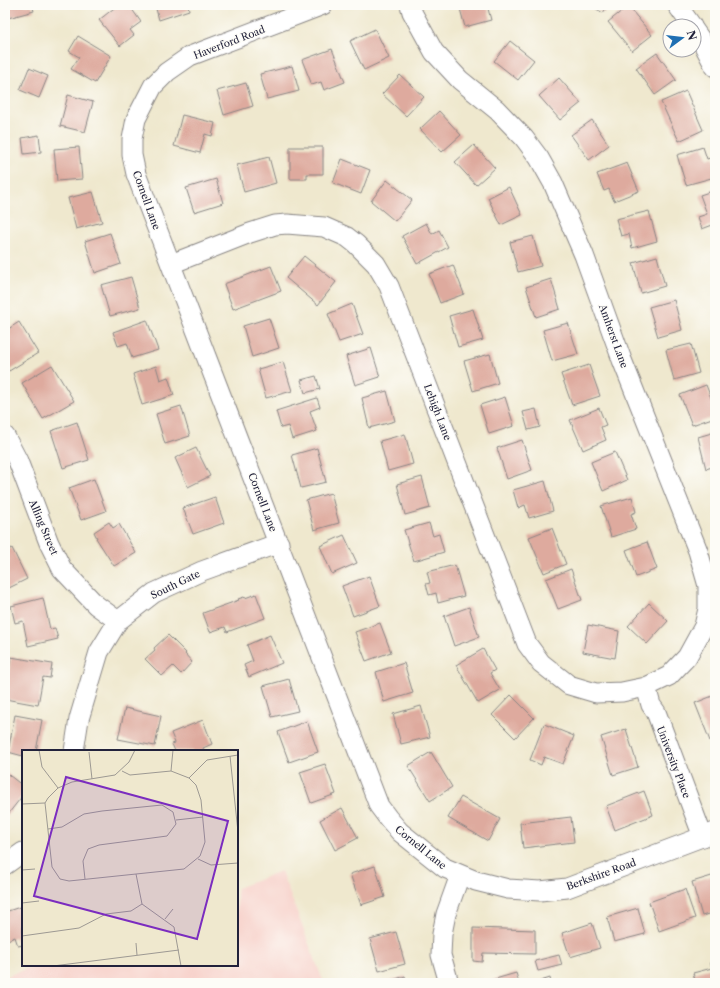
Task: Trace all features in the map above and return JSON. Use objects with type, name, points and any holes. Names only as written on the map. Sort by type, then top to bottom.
[{"type":"street","name":"Haverford Road","points":[[147,97],[153,86],[167,72],[190,56],[324,5]]},
{"type":"street","name":"Amherst Lane","points":[[410,5],[412,12],[434,52],[460,80],[497,110],[524,138],[539,158],[553,183],[584,254],[622,360],[698,551],[708,586],[708,609],[704,626],[687,657],[669,676],[646,688]]},
{"type":"street","points":[[678,5],[687,18]]},
{"type":"street","points":[[702,42],[715,67]]},
{"type":"street","name":"Cornell Lane","points":[[147,97],[136,119],[132,139],[132,155],[136,174],[379,806],[400,832],[445,868],[460,874]]},
{"type":"street","name":"Lehigh Lane","points":[[171,264],[250,233],[275,225],[287,224],[324,227],[347,236],[356,244],[376,264],[389,286],[527,644],[540,663],[569,684],[596,693],[622,692],[646,688]]},
{"type":"street","name":"Alling Street","points":[[5,436],[18,461],[49,544],[62,569],[96,605],[118,621]]},
{"type":"street","name":"South Gate","points":[[74,750],[79,718],[99,652],[118,621],[154,593],[202,571],[279,543]]},
{"type":"street","name":"University Place","points":[[646,688],[651,705],[656,712],[709,834]]},
{"type":"street","name":"Berkshire Road","points":[[460,874],[476,882],[508,889],[540,891],[567,888],[709,834]]},
{"type":"street","points":[[5,865],[22,853]]},
{"type":"street","points":[[449,983],[441,955],[442,934],[446,914],[460,874]]},
{"type":"shaded area","points":[[281,871],[324,983],[5,983],[5,977],[32,966],[238,966],[238,888]]},
{"type":"building","points":[[5,5],[32,5],[34,11],[8,18]]},
{"type":"building","points":[[118,5],[129,5],[141,22],[130,30],[134,35],[120,46],[99,20]]},
{"type":"building","points":[[155,5],[188,5],[189,10],[159,20]]},
{"type":"building","points":[[459,5],[487,5],[491,20],[465,27]]},
{"type":"building","points":[[590,5],[608,5],[603,13]]},
{"type":"building","points":[[628,6],[652,35],[632,51],[608,22]]},
{"type":"building","points":[[375,29],[389,58],[364,70],[350,41]]},
{"type":"building","points":[[78,36],[111,56],[95,83],[71,69],[79,57],[69,51]]},
{"type":"building","points":[[510,41],[534,60],[518,80],[494,61]]},
{"type":"building","points":[[332,49],[345,82],[324,90],[321,82],[312,85],[302,60]]},
{"type":"building","points":[[657,53],[676,80],[655,95],[636,68]]},
{"type":"building","points":[[292,66],[299,91],[267,99],[260,74]]},
{"type":"building","points":[[29,68],[48,76],[39,98],[20,90]]},
{"type":"building","points":[[400,75],[424,97],[406,116],[382,94]]},
{"type":"building","points":[[559,78],[581,103],[560,120],[539,96]]},
{"type":"building","points":[[246,83],[253,106],[224,115],[217,91]]},
{"type":"building","points":[[686,91],[703,130],[679,141],[661,102]]},
{"type":"building","points":[[68,95],[93,102],[85,132],[60,126]]},
{"type":"building","points":[[439,111],[461,135],[442,152],[420,129]]},
{"type":"building","points":[[182,115],[215,123],[212,136],[205,134],[200,153],[174,146]]},
{"type":"building","points":[[592,120],[609,145],[589,160],[571,135]]},
{"type":"building","points":[[39,135],[41,152],[24,154],[22,138]]},
{"type":"building","points":[[474,145],[495,168],[476,185],[455,162]]},
{"type":"building","points":[[79,147],[82,179],[57,181],[54,149]]},
{"type":"building","points":[[290,147],[323,147],[323,174],[307,174],[307,179],[290,179]]},
{"type":"building","points":[[703,147],[707,159],[713,157],[715,163],[715,177],[686,185],[677,155]]},
{"type":"building","points":[[269,157],[276,183],[244,192],[237,165]]},
{"type":"building","points":[[342,159],[370,170],[361,194],[333,183]]},
{"type":"building","points":[[627,163],[639,191],[614,201],[609,189],[604,191],[597,174]]},
{"type":"building","points":[[216,179],[223,203],[194,212],[186,188]]},
{"type":"building","points":[[387,180],[412,200],[395,221],[371,201]]},
{"type":"building","points":[[509,187],[522,215],[501,225],[488,198]]},
{"type":"building","points":[[715,190],[715,224],[702,229],[698,217],[707,214],[700,195]]},
{"type":"building","points":[[93,192],[102,222],[76,229],[68,198]]},
{"type":"building","points":[[649,211],[657,241],[632,248],[629,234],[621,236],[616,219]]},
{"type":"building","points":[[426,223],[432,234],[439,230],[448,247],[417,264],[402,236]]},
{"type":"building","points":[[110,233],[121,264],[95,273],[85,241]]},
{"type":"building","points":[[533,236],[541,266],[518,272],[510,242]]},
{"type":"building","points":[[304,256],[336,282],[318,305],[286,278]]},
{"type":"building","points":[[657,256],[665,286],[641,293],[633,263]]},
{"type":"building","points":[[453,265],[464,294],[440,303],[429,274]]},
{"type":"building","points":[[271,266],[281,291],[233,309],[224,284]]},
{"type":"building","points":[[131,277],[140,308],[110,316],[101,285]]},
{"type":"building","points":[[551,279],[560,309],[536,317],[526,287]]},
{"type":"building","points":[[674,300],[682,330],[658,337],[649,307]]},
{"type":"building","points":[[352,304],[363,334],[339,342],[328,314]]},
{"type":"building","points":[[473,309],[483,340],[458,347],[449,316]]},
{"type":"building","points":[[269,318],[279,348],[252,357],[243,326]]},
{"type":"building","points":[[147,320],[158,350],[132,358],[127,343],[118,346],[113,332]]},
{"type":"building","points":[[19,322],[38,353],[9,371],[5,365],[5,331]]},
{"type":"building","points":[[568,323],[578,354],[552,361],[543,330]]},
{"type":"building","points":[[691,344],[699,373],[674,380],[666,350]]},
{"type":"building","points":[[371,348],[380,377],[355,385],[346,356]]},
{"type":"building","points":[[490,354],[498,383],[473,391],[464,361]]},
{"type":"building","points":[[283,362],[292,391],[266,398],[258,369]]},
{"type":"building","points":[[52,365],[74,401],[43,419],[22,383]]},
{"type":"building","points":[[589,365],[600,396],[572,405],[561,374]]},
{"type":"building","points":[[156,366],[160,380],[168,377],[174,395],[142,405],[133,374]]},
{"type":"building","points":[[316,376],[320,389],[305,393],[301,380]]},
{"type":"building","points":[[706,385],[715,408],[715,417],[692,425],[680,395]]},
{"type":"building","points":[[387,391],[395,421],[369,428],[362,398]]},
{"type":"building","points":[[505,397],[514,426],[489,434],[480,405]]},
{"type":"building","points":[[317,398],[320,407],[310,411],[317,431],[292,439],[288,426],[281,428],[276,411]]},
{"type":"building","points":[[181,406],[190,436],[165,444],[156,414]]},
{"type":"building","points":[[599,408],[606,425],[601,427],[606,440],[583,450],[570,420]]},
{"type":"building","points":[[536,409],[540,427],[528,430],[523,412]]},
{"type":"building","points":[[77,422],[89,460],[63,468],[51,431]]},
{"type":"building","points":[[715,432],[715,466],[706,469],[698,437]]},
{"type":"building","points":[[405,434],[413,464],[388,471],[380,441]]},
{"type":"building","points":[[522,440],[532,470],[507,479],[497,448]]},
{"type":"building","points":[[196,448],[210,476],[188,487],[175,458]]},
{"type":"building","points":[[317,448],[326,482],[301,488],[292,455]]},
{"type":"building","points":[[615,452],[627,480],[603,491],[591,462]]},
{"type":"building","points":[[422,477],[430,508],[405,515],[397,484]]},
{"type":"building","points":[[94,479],[106,511],[81,520],[69,488]]},
{"type":"building","points":[[545,481],[553,511],[529,518],[525,505],[518,508],[513,490]]},
{"type":"building","points":[[331,493],[339,523],[314,530],[306,500]]},
{"type":"building","points":[[215,497],[224,523],[193,534],[183,508]]},
{"type":"building","points":[[632,497],[636,512],[631,514],[636,529],[611,537],[601,506]]},
{"type":"building","points":[[109,522],[113,528],[119,524],[136,553],[114,566],[96,538],[94,532]]},
{"type":"building","points":[[429,523],[433,536],[439,534],[444,552],[414,561],[404,530]]},
{"type":"building","points":[[552,528],[566,564],[544,573],[529,537]]},
{"type":"building","points":[[344,535],[357,563],[332,574],[320,546]]},
{"type":"building","points":[[647,542],[657,569],[636,577],[626,550]]},
{"type":"building","points":[[12,548],[27,579],[5,590],[5,551]]},
{"type":"building","points":[[455,565],[464,596],[438,603],[436,593],[429,595],[426,584],[430,583],[427,572]]},
{"type":"building","points":[[571,569],[582,600],[558,609],[546,579]]},
{"type":"building","points":[[369,576],[380,606],[353,616],[342,586]]},
{"type":"building","points":[[256,594],[265,618],[227,632],[225,627],[210,632],[203,613],[239,600],[238,599]]},
{"type":"building","points":[[43,598],[50,629],[55,628],[58,639],[28,646],[23,621],[15,623],[11,606]]},
{"type":"building","points":[[649,603],[668,621],[647,644],[628,626]]},
{"type":"building","points":[[469,607],[479,637],[454,646],[444,616]]},
{"type":"building","points":[[380,623],[391,652],[366,661],[355,632]]},
{"type":"building","points":[[588,625],[619,631],[615,658],[583,652]]},
{"type":"building","points":[[168,635],[186,653],[185,654],[192,662],[181,674],[173,666],[162,676],[145,659]]},
{"type":"building","points":[[270,635],[282,663],[249,677],[244,665],[253,661],[247,645]]},
{"type":"building","points":[[483,649],[495,670],[490,673],[500,690],[478,703],[456,665]]},
{"type":"building","points":[[11,657],[52,664],[50,678],[43,677],[38,705],[5,699]]},
{"type":"building","points":[[404,663],[413,693],[384,702],[376,672]]},
{"type":"building","points":[[289,679],[298,711],[272,717],[263,686]]},
{"type":"building","points":[[511,695],[534,718],[515,738],[492,715]]},
{"type":"building","points":[[715,695],[715,739],[710,741],[695,703]]},
{"type":"building","points":[[421,706],[430,737],[401,744],[393,714]]},
{"type":"building","points":[[125,708],[161,716],[155,746],[118,739]]},
{"type":"building","points":[[15,715],[42,720],[36,750],[22,750],[22,756],[8,752]]},
{"type":"building","points":[[203,720],[212,744],[203,748],[204,750],[175,750],[172,744],[175,743],[171,733]]},
{"type":"building","points":[[307,721],[318,752],[289,762],[278,732]]},
{"type":"building","points":[[544,724],[574,736],[563,764],[544,757],[541,765],[530,760]]},
{"type":"building","points":[[626,729],[638,767],[613,775],[601,737]]},
{"type":"building","points":[[431,752],[452,787],[430,801],[408,766]]},
{"type":"building","points":[[325,764],[336,794],[311,803],[300,772]]},
{"type":"building","points":[[5,772],[22,785],[22,796],[5,818]]},
{"type":"building","points":[[644,791],[653,815],[615,830],[606,806]]},
{"type":"building","points":[[461,797],[500,819],[488,841],[448,818]]},
{"type":"building","points":[[342,808],[358,838],[335,850],[320,820]]},
{"type":"building","points":[[571,817],[574,842],[523,848],[520,823]]},
{"type":"building","points":[[375,866],[385,897],[361,905],[350,874]]},
{"type":"building","points":[[715,875],[715,912],[702,916],[692,882]]},
{"type":"building","points":[[685,889],[695,918],[659,931],[649,902]]},
{"type":"building","points":[[22,906],[22,945],[18,946],[15,937],[5,941],[5,912]]},
{"type":"building","points":[[638,908],[645,934],[614,942],[607,917]]},
{"type":"building","points":[[592,923],[600,948],[570,957],[562,933]]},
{"type":"building","points":[[473,928],[535,930],[535,954],[483,953],[482,962],[473,961]]},
{"type":"building","points":[[396,932],[405,964],[379,971],[370,939]]},
{"type":"building","points":[[559,955],[562,965],[538,971],[535,961]]},
{"type":"building","points":[[715,960],[715,983],[696,983],[693,973],[712,968],[710,962]]},
{"type":"building","points":[[516,973],[519,983],[493,983],[492,980]]},
{"type":"building","points":[[405,976],[407,983],[384,983]]},
{"type":"building","points":[[550,978],[551,983],[535,983]]}]
